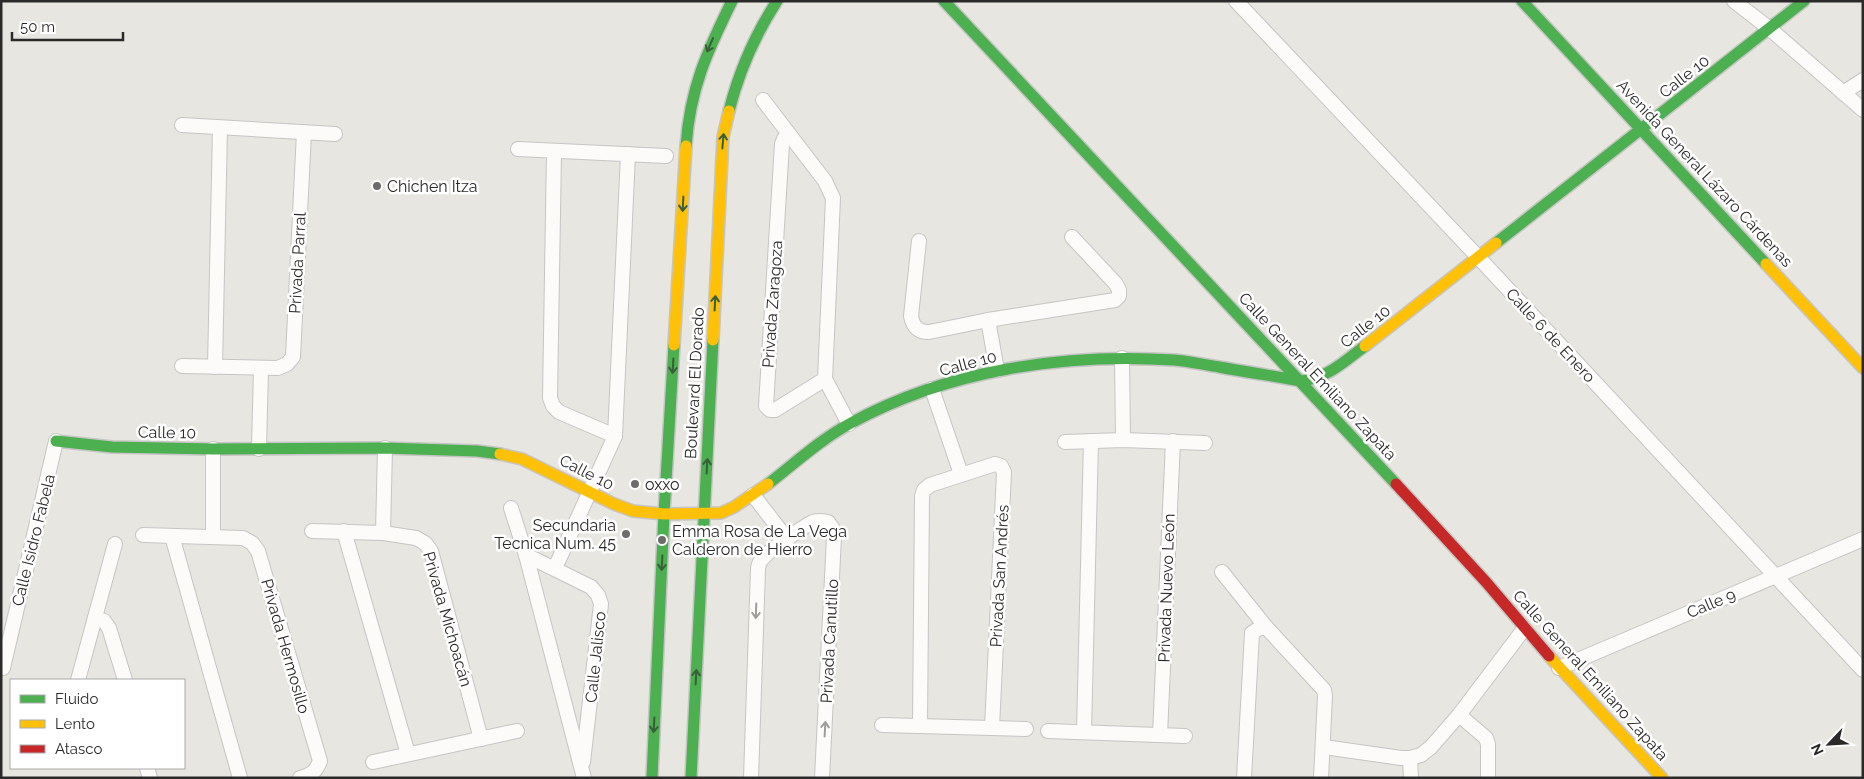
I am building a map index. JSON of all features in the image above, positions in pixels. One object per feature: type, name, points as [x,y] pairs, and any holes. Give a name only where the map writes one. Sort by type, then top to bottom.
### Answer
[{"type":"street","name":"Boulevard El Dorado","points":[[652,778],[664,514],[687,134],[693,93],[707,52],[732,1]]},
{"type":"street","name":"Boulevard El Dorado","points":[[691,778],[723,137],[730,100],[744,60],[760,25],[777,1]]},
{"type":"street","name":"Calle General Emiliano Zapata","points":[[944,1],[1301,381],[1486,582],[1559,668],[1662,778]]},
{"type":"street","name":"Calle 6 de Enero","points":[[1236,1],[1479,258],[1863,670]]},
{"type":"street","name":"Avenida General Lázaro Cárdenas","points":[[1522,1],[1643,129],[1863,368]]},
{"type":"street","points":[[1734,1],[1770,29],[1863,110]]},
{"type":"street","name":"Calle 10","points":[[56,441],[112,447],[477,450],[522,459],[614,504],[634,511],[664,514],[704,514],[722,513],[753,495],[827,438],[848,424],[878,409],[932,389],[997,370],[1056,361],[1122,358],[1176,360],[1301,381],[1313,380],[1337,368],[1804,1]]},
{"type":"street","points":[[1843,93],[1863,80]]},
{"type":"street","points":[[763,100],[825,181],[833,198],[825,378],[848,424]]},
{"type":"street","points":[[182,126],[335,134]]},
{"type":"street","points":[[215,367],[220,128]]},
{"type":"street","name":"Privada Parral","points":[[182,366],[278,368],[287,364],[293,357],[304,132]]},
{"type":"street","name":"Privada Zaragoza","points":[[789,135],[782,144],[766,406],[770,410],[776,410],[825,378]]},
{"type":"street","points":[[518,149],[666,156]]},
{"type":"street","points":[[554,151],[550,398],[553,406],[559,412],[615,436]]},
{"type":"street","points":[[555,568],[615,436],[628,154]]},
{"type":"street","points":[[919,241],[912,323],[922,332],[929,332],[988,320],[1115,300],[1119,296],[1116,284],[1072,237]]},
{"type":"street","points":[[988,320],[997,370]]},
{"type":"street","points":[[1122,358],[1123,440]]},
{"type":"street","points":[[259,449],[261,368]]},
{"type":"street","points":[[932,389],[962,474]]},
{"type":"street","points":[[1065,442],[1123,440],[1205,443]]},
{"type":"street","name":"Calle Isidro Fabela","points":[[2,668],[56,441]]},
{"type":"street","points":[[1084,732],[1091,441]]},
{"type":"street","name":"Privada Nuevo León","points":[[1160,735],[1173,441]]},
{"type":"street","points":[[382,533],[385,448]]},
{"type":"street","points":[[213,449],[213,537]]},
{"type":"street","name":"Privada San Andrés","points":[[920,726],[922,496],[924,490],[930,485],[995,464],[1001,466],[1004,472],[992,728]]},
{"type":"street","points":[[753,495],[787,539]]},
{"type":"street","name":"Calle Jalisco","points":[[511,508],[526,555],[583,774]]},
{"type":"street","name":"Privada Canutillo","points":[[751,778],[759,562],[787,539],[814,522],[821,520],[828,522],[834,537],[822,778]]},
{"type":"street","name":"Privada Michoacán","points":[[312,530],[382,533],[416,538],[425,543],[431,551],[481,739]]},
{"type":"street","points":[[344,531],[408,754]]},
{"type":"street","name":"Privada Hermosillo","points":[[143,535],[243,538],[252,543],[258,551],[320,760],[317,768],[311,775],[300,778]]},
{"type":"street","points":[[172,536],[240,778]]},
{"type":"street","name":"Calle 9","points":[[1559,668],[1863,539]]},
{"type":"street","points":[[78,679],[115,544]]},
{"type":"street","name":"Calle Jalisco","points":[[526,555],[591,587],[598,595],[602,604],[583,774]]},
{"type":"street","points":[[1222,572],[1266,627],[1324,690],[1324,747],[1321,778]]},
{"type":"street","points":[[95,618],[104,621],[109,628],[124,679]]},
{"type":"street","points":[[1244,778],[1252,633],[1266,627]]},
{"type":"street","points":[[1324,747],[1410,758],[1420,754],[1431,747],[1459,715],[1524,629]]},
{"type":"street","points":[[1459,715],[1486,738],[1488,744],[1488,778]]},
{"type":"street","points":[[882,726],[1026,728]]},
{"type":"street","points":[[373,762],[517,731]]},
{"type":"street","points":[[1048,731],[1185,736]]},
{"type":"street","points":[[1410,758],[1411,778]]},
{"type":"traffic: fast","points":[[686,146],[691,106],[701,71],[732,1]]},
{"type":"traffic: fast","points":[[729,111],[749,54],[777,1]]},
{"type":"traffic: fast","points":[[944,1],[1396,484]]},
{"type":"traffic: fast","points":[[1522,1],[1766,264]]},
{"type":"traffic: fast","points":[[1496,243],[1804,1]]},
{"type":"traffic: fast","points":[[691,778],[713,340]]},
{"type":"traffic: fast","points":[[652,778],[674,345]]},
{"type":"traffic: fast","points":[[768,484],[819,444],[851,423],[888,405],[927,390],[967,378],[1049,363],[1091,359],[1133,359],[1185,361],[1301,381],[1310,380],[1327,373],[1365,346]]},
{"type":"traffic: fast","points":[[56,441],[112,447],[213,449],[385,448],[477,451],[500,454]]},
{"type":"traffic: slow","points":[[713,340],[723,137],[729,111]]},
{"type":"traffic: slow","points":[[674,345],[686,146]]},
{"type":"traffic: slow","points":[[1365,346],[1496,243]]},
{"type":"traffic: slow","points":[[1766,264],[1863,368]]},
{"type":"traffic: slow","points":[[500,454],[522,459],[614,504],[633,511],[664,514],[721,513],[734,507],[768,484]]},
{"type":"traffic: slow","points":[[1549,656],[1662,778]]},
{"type":"traffic: jam","points":[[1396,484],[1486,582],[1549,656]]},
{"type":"place","name":"Chichen Itza","points":[[377,186]]},
{"type":"place","name":"oxxo","points":[[635,484]]},
{"type":"place","name":"Secundaria Tecnica Num. 45","points":[[626,534]]},
{"type":"place","name":"Emma Rosa de La Vega Calderon de Hierro","points":[[662,540]]}]
